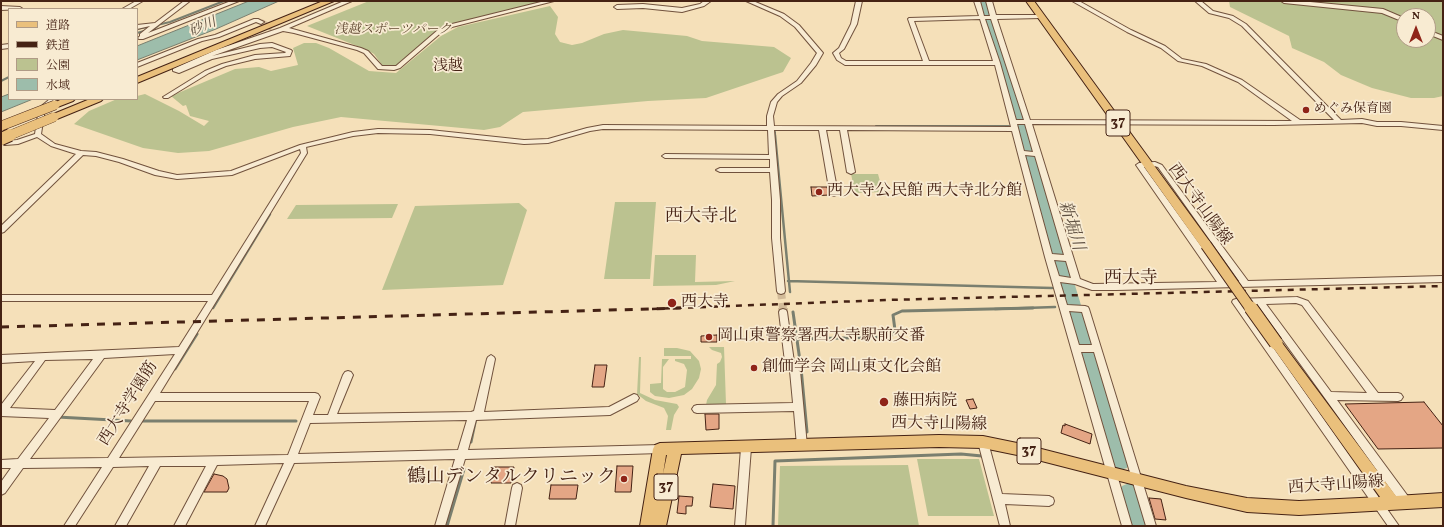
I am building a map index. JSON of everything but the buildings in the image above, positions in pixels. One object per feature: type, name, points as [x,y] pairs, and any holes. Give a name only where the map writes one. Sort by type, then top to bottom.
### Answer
[{"type":"highway","points":[[138,74],[330,1]]},
{"type":"highway","points":[[138,81],[246,34]]},
{"type":"highway","points":[[2,139],[68,100]]},
{"type":"highway","points":[[1,126],[86,100]]},
{"type":"highway","points":[[54,109],[94,100]]},
{"type":"main road","name":"西大寺山陽線","points":[[1030,1],[1392,502]]},
{"type":"main road","name":"西大寺山陽線","points":[[660,450],[939,441],[983,442],[1022,450],[1220,500],[1266,507],[1298,508],[1392,502]]},
{"type":"main road","name":"37","points":[[659,526],[675,449]]},
{"type":"main road","name":"37","points":[[647,526],[660,450]]},
{"type":"main road","points":[[1392,502],[1443,500]]},
{"type":"street","points":[[128,8],[140,1]]},
{"type":"street","points":[[187,1],[144,33],[141,38],[236,1]]},
{"type":"street","points":[[166,97],[207,72],[224,65],[255,57],[288,55],[289,51],[272,45],[260,46],[210,58],[179,71],[175,70],[218,51],[282,29],[349,1]]},
{"type":"street","points":[[272,28],[295,31],[359,49],[366,52],[380,68],[394,68],[398,67],[441,30],[450,26],[551,1]]},
{"type":"street","points":[[616,7],[643,6],[682,10],[702,5],[708,1]]},
{"type":"street","points":[[749,1],[782,15],[797,26],[828,54],[849,64],[997,63]]},
{"type":"street","points":[[781,291],[776,238],[776,200],[770,116],[774,102],[780,95],[799,82],[814,64],[828,54],[841,49],[854,24],[859,1]]},
{"type":"street","points":[[977,1],[1023,153],[1127,526]]},
{"type":"street","points":[[989,1],[999,40],[1036,154],[1074,281]]},
{"type":"street","points":[[1075,1],[1163,47],[1180,60],[1204,65],[1240,81],[1298,122]]},
{"type":"street","points":[[1198,1],[1211,12],[1230,17],[1244,25],[1339,121]]},
{"type":"street","points":[[1284,1],[1383,11],[1396,17]]},
{"type":"street","points":[[927,64],[911,19],[1042,16]]},
{"type":"street","points":[[138,65],[256,20],[260,22]]},
{"type":"street","points":[[138,27],[154,25]]},
{"type":"street","points":[[990,40],[999,40]]},
{"type":"street","points":[[38,135],[42,107],[54,109]]},
{"type":"street","points":[[38,135],[53,145],[81,153],[96,154],[121,160],[157,173],[177,178],[232,173],[302,146],[353,134],[378,131],[430,132],[530,142],[561,138],[589,129],[603,127],[843,128],[1014,125],[1026,123],[1362,121],[1377,124],[1402,124],[1443,128]]},
{"type":"street","points":[[2,139],[39,126]]},
{"type":"street","points":[[822,128],[834,194]]},
{"type":"street","points":[[843,128],[851,172]]},
{"type":"street","points":[[2,139],[4,142],[18,142],[38,135]]},
{"type":"street","name":"西大寺学園筋","points":[[69,526],[111,463],[304,152],[302,146]]},
{"type":"street","points":[[1,230],[81,153]]},
{"type":"street","points":[[1023,153],[1036,154]]},
{"type":"street","points":[[665,156],[773,157]]},
{"type":"street","points":[[1222,284],[1139,165],[1148,164],[1160,166],[1245,283]]},
{"type":"street","points":[[720,170],[774,170]]},
{"type":"street","points":[[1051,257],[1067,258]]},
{"type":"street","points":[[1058,280],[1074,281],[1092,287],[1443,279]]},
{"type":"street","points":[[1,298],[214,298]]},
{"type":"street","points":[[1376,397],[1305,303],[1297,300],[1236,302],[1392,502]]},
{"type":"street","points":[[1259,301],[1329,396],[1392,502],[1394,526]]},
{"type":"street","points":[[1066,308],[1085,309],[1151,526]]},
{"type":"street","points":[[783,312],[790,362],[795,371],[802,446]]},
{"type":"street","points":[[1078,348],[1096,349]]},
{"type":"street","points":[[1,359],[182,350]]},
{"type":"street","points":[[1,490],[101,354]]},
{"type":"street","points":[[1,412],[43,357]]},
{"type":"street","points":[[440,526],[476,415],[491,360]]},
{"type":"street","points":[[331,418],[348,375]]},
{"type":"street","points":[[1329,396],[1398,397]]},
{"type":"street","points":[[152,397],[315,397],[291,459],[260,526]]},
{"type":"street","points":[[306,419],[610,411],[634,398]]},
{"type":"street","points":[[697,409],[798,407]]},
{"type":"street","points":[[1,412],[55,416]]},
{"type":"street","points":[[983,442],[1005,526]]},
{"type":"street","points":[[740,526],[746,448]]},
{"type":"street","points":[[1,464],[214,461],[660,450]]},
{"type":"street","points":[[179,526],[214,461]]},
{"type":"street","points":[[120,526],[157,462]]},
{"type":"street","points":[[510,526],[518,488]]},
{"type":"street","points":[[997,499],[1049,501]]},
{"type":"green space","name":"浅越スポーツパーク","points":[[369,1],[544,1],[443,27],[398,66],[393,67],[382,65],[374,54],[367,50],[307,26]]},
{"type":"green space","points":[[1229,1],[1443,1],[1443,96],[1434,98],[1411,98],[1372,88],[1341,75],[1324,62],[1292,48],[1289,36],[1230,7]]},
{"type":"green space","points":[[550,6],[558,17],[555,34],[560,42],[572,45],[582,43],[604,34],[623,30],[687,36],[702,41],[774,47],[791,58],[783,72],[706,98],[648,101],[523,112],[500,127],[484,130],[341,117],[293,127],[209,151],[178,153],[143,148],[74,124],[89,111],[115,100],[138,100],[138,96],[145,94],[179,111],[204,126],[209,121],[190,116],[186,105],[183,106],[171,96],[235,69],[259,67],[271,71],[298,65],[293,48],[304,43],[316,43],[329,48],[369,71],[396,73],[441,36],[458,27]]},
{"type":"green space","points":[[851,174],[878,174],[883,192],[855,193]]},
{"type":"green space","points":[[615,202],[656,202],[650,279],[604,279]]},
{"type":"green space","points":[[519,203],[527,210],[503,285],[382,290],[415,206]]},
{"type":"green space","points":[[398,204],[392,218],[287,219],[296,205]]},
{"type":"green space","points":[[655,255],[696,255],[695,282],[735,281],[716,285],[653,286]]},
{"type":"green space","points":[[709,347],[724,347],[726,404],[706,405],[707,400],[716,385],[717,364],[720,362],[722,357],[721,353],[712,350]]},
{"type":"green space","points":[[664,348],[677,348],[690,351],[699,361],[701,369],[699,378],[692,389],[684,395],[669,398],[655,396],[650,392],[650,384],[661,383],[662,359],[669,359],[663,367],[663,389],[667,392],[675,392],[685,387],[687,370],[684,364],[675,361],[675,359],[691,359],[691,356],[664,356]]},
{"type":"green space","points":[[639,357],[641,357],[640,393],[655,400],[677,404],[679,407],[674,415],[671,430],[666,430],[668,416],[664,408],[646,401],[637,394]]},
{"type":"green space","points":[[917,459],[979,459],[994,516],[928,516]]},
{"type":"green space","points":[[908,465],[919,526],[778,526],[780,466]]},
{"type":"water","name":"砂川","points":[[249,1],[279,1],[216,29],[138,60],[138,46]]},
{"type":"water","points":[[8,94],[8,100],[31,100],[1,112],[1,97]]},
{"type":"waterway","points":[[157,25],[170,22],[224,1]]},
{"type":"waterway","name":"新堀川","points":[[983,1],[1120,462]]},
{"type":"waterway","points":[[149,31],[153,30],[159,25]]},
{"type":"waterway","points":[[138,29],[152,26]]},
{"type":"waterway","points":[[138,33],[144,31]]},
{"type":"waterway","points":[[1,81],[8,78]]},
{"type":"waterway","points":[[876,126],[1009,126]]},
{"type":"waterway","points":[[775,135],[789,281]]},
{"type":"waterway","points":[[213,308],[270,214]]},
{"type":"waterway","points":[[789,281],[1052,288]]},
{"type":"waterway","points":[[789,281],[790,292]]},
{"type":"waterway","name":"新堀川","points":[[1064,288],[1069,289]]},
{"type":"waterway","points":[[1007,309],[1055,307]]},
{"type":"waterway","points":[[1007,309],[1033,308]]},
{"type":"waterway","points":[[995,309],[1007,309]]},
{"type":"waterway","points":[[797,339],[888,337],[894,334],[895,330],[893,315],[902,311],[1007,309]]},
{"type":"waterway","points":[[793,312],[801,368],[807,432]]},
{"type":"waterway","points":[[175,369],[197,334]]},
{"type":"waterway","points":[[57,417],[131,421]]},
{"type":"waterway","points":[[471,442],[476,418]]},
{"type":"waterway","points":[[142,421],[296,421]]},
{"type":"waterway","points":[[773,526],[775,461],[961,454],[982,456]]},
{"type":"waterway","points":[[447,526],[464,469]]},
{"type":"waterway","name":"新堀川","points":[[1129,492],[1139,526]]},
{"type":"tunnel","points":[[261,22],[272,28]]},
{"type":"tunnel","points":[[781,291],[783,309]]},
{"type":"railway","points":[[662,309],[886,300],[1443,286]]},
{"type":"railway","points":[[662,309],[684,308]]},
{"type":"railway","points":[[652,309],[662,309]]},
{"type":"railway","points":[[1,327],[662,309]]},
{"type":"place","name":"めぐみ保育園","points":[[1306,110]]},
{"type":"place","name":"西大寺公民館 西大寺北分館","points":[[819,192]]},
{"type":"place","name":"西大寺","points":[[672,303]]},
{"type":"place","name":"岡山東警察署西大寺駅前交番","points":[[709,337]]},
{"type":"place","name":"創価学会 岡山東文化会館","points":[[754,368]]},
{"type":"place","name":"藤田病院","points":[[884,402]]},
{"type":"place","name":"鶴山デンタルクリニック","points":[[624,479]]},
{"type":"district","name":"浅越","points":[[448,67]]},
{"type":"district","name":"西大寺北","points":[[701,218]]},
{"type":"district","name":"西大寺","points":[[1131,280]]}]
